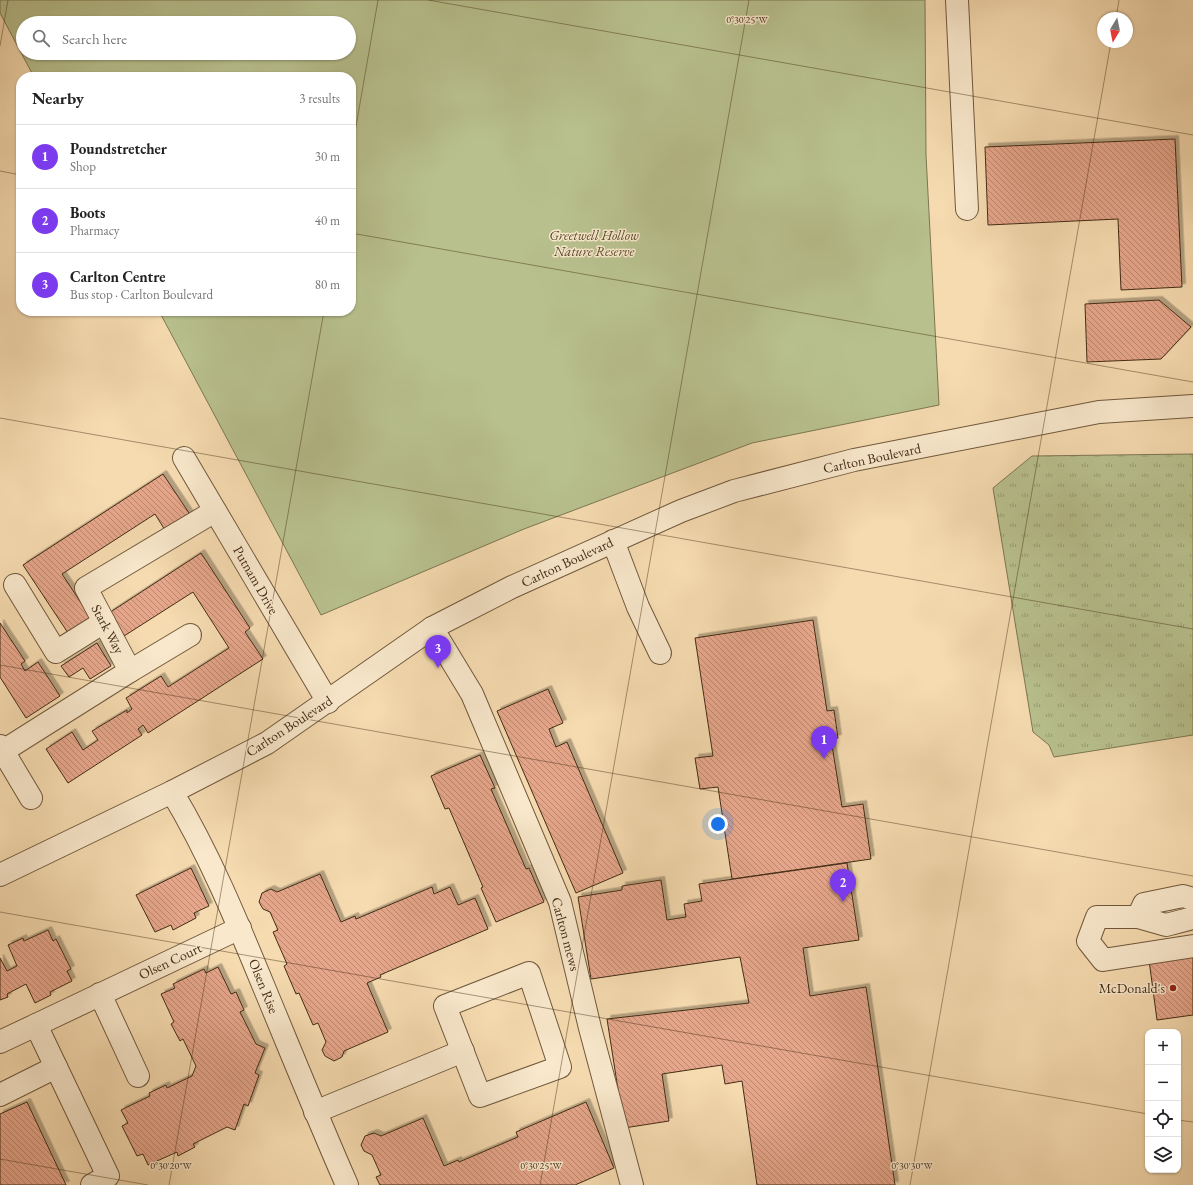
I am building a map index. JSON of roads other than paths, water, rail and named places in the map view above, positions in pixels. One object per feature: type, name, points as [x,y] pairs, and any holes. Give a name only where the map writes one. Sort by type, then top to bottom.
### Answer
[{"type":"street","points":[[957,0],[967,209]]},
{"type":"street","name":"Carlton Boulevard","points":[[0,875],[172,792],[267,743],[328,702],[432,628],[512,588],[681,511],[734,492],[854,460],[1099,412],[1193,406]]},
{"type":"street","name":"Putnam Drive","points":[[184,458],[328,702]]},
{"type":"street","name":"Stark Way","points":[[1,749],[130,671],[86,588],[215,511]]},
{"type":"street","points":[[613,541],[638,607],[660,653]]},
{"type":"street","points":[[15,585],[56,652],[104,622]]},
{"type":"street","name":"Carlton mews","points":[[432,628],[472,694],[560,902],[590,1028],[632,1185]]},
{"type":"street","points":[[130,671],[190,635]]},
{"type":"street","points":[[1,749],[31,798]]},
{"type":"street","name":"Olsen Rise","points":[[172,792],[186,814],[216,874],[347,1185]]},
{"type":"street","points":[[1138,917],[1144,904],[1183,896],[1193,899]]},
{"type":"street","points":[[1193,918],[1166,925],[1138,917],[1097,917],[1088,941],[1103,960],[1193,946]]},
{"type":"street","name":"Olsen Court","points":[[0,1042],[240,928]]},
{"type":"street","points":[[529,973],[560,1067],[480,1096],[463,1052],[445,1006],[529,973]]},
{"type":"street","points":[[100,994],[138,1076]]},
{"type":"street","points":[[36,1025],[108,1176],[92,1185]]},
{"type":"street","points":[[315,1112],[463,1052]]},
{"type":"street","points":[[0,1095],[56,1067]]},
{"type":"place","name":"Carlton Centre","points":[[438,668]]},
{"type":"place","name":"Poundstretcher","points":[[824,759]]},
{"type":"place","name":"Boots","points":[[843,902]]},
{"type":"place","name":"McDonald's","points":[[1173,988]]},
{"type":"park label","name":"Greetwell Hollow Nature Reserve","points":[[594,244]]}]
